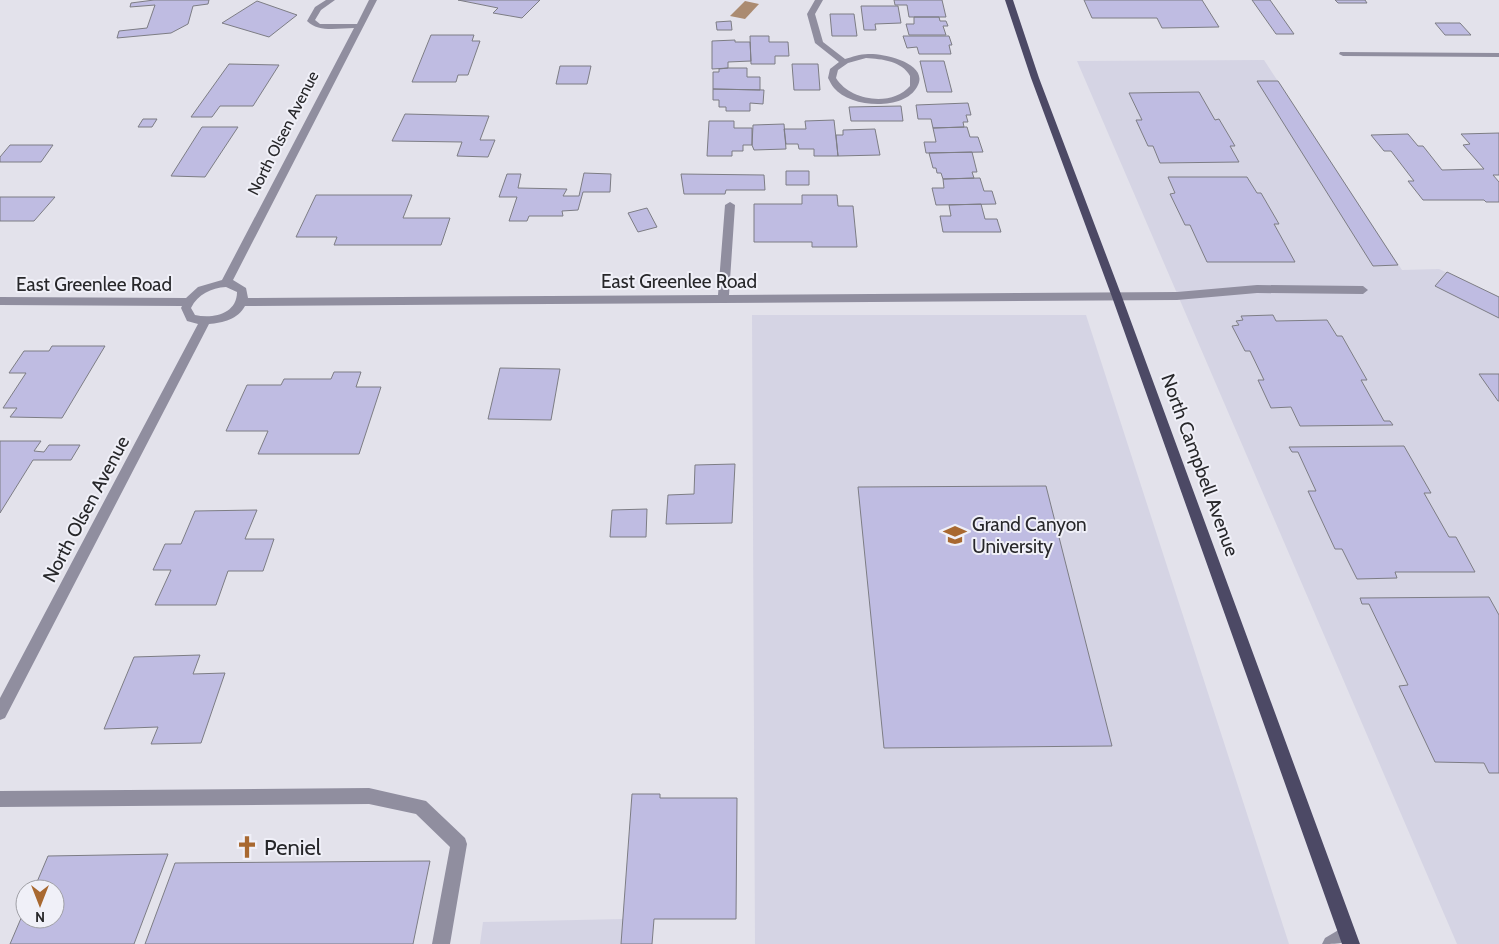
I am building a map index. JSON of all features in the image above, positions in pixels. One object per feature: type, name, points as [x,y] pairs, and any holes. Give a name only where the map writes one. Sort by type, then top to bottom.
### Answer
[{"type":"main road","name":"North Campbell Avenue","points":[[1009,0],[1035,78],[1349,939]]},
{"type":"street","points":[[331,0],[318,9],[312,21],[318,26],[358,26]]},
{"type":"street","name":"North Olsen Avenue","points":[[226,283],[373,0]]},
{"type":"street","points":[[819,0],[811,14],[819,43],[844,61],[866,56],[892,59],[910,70],[915,77],[915,84],[903,96],[891,100],[876,102],[855,98],[838,90],[832,82],[831,74],[835,67],[844,61]]},
{"type":"street","points":[[1343,54],[1499,55]]},
{"type":"street","points":[[723,299],[730,205]]},
{"type":"street","points":[[226,283],[233,284],[242,291],[242,302],[238,308],[223,317],[205,321],[191,318],[186,308],[188,302],[200,290],[226,283]]},
{"type":"street","name":"East Greenlee Road","points":[[242,302],[1116,297],[1177,296],[1257,289],[1363,290]]},
{"type":"street","name":"East Greenlee Road","points":[[0,301],[188,302]]},
{"type":"street","name":"North Olsen Avenue","points":[[0,713],[205,321]]},
{"type":"street","points":[[0,799],[369,796],[420,807],[459,844],[441,944]]},
{"type":"street","points":[[1331,944],[1349,939]]},
{"type":"shaded area","points":[[745,1],[759,4],[745,19],[730,16]]},
{"type":"shaded area","points":[[1264,60],[1402,270],[1439,269],[1499,297],[1499,944],[1457,944],[1077,61]]},
{"type":"shaded area","name":"Grand Canyon University","points":[[752,315],[1086,315],[1289,944],[755,944]]},
{"type":"shaded area","points":[[623,919],[621,944],[480,944],[483,922]]},
{"type":"building","points":[[154,0],[209,0],[208,4],[193,6],[188,24],[171,33],[117,38],[119,31],[147,28],[155,5],[130,7],[131,3]]},
{"type":"building","points":[[458,0],[540,0],[522,18],[493,13],[498,8]]},
{"type":"building","points":[[894,0],[942,0],[946,17],[909,17],[907,5],[895,5]]},
{"type":"building","points":[[1084,0],[1202,0],[1219,27],[1162,28],[1157,18],[1092,18]]},
{"type":"building","points":[[1252,0],[1270,0],[1294,34],[1276,34]]},
{"type":"building","points":[[1335,0],[1365,0],[1367,3],[1338,3]]},
{"type":"building","points":[[257,1],[297,15],[269,37],[222,23]]},
{"type":"building","points":[[861,6],[898,6],[901,23],[875,24],[876,30],[864,30]]},
{"type":"building","points":[[830,14],[854,14],[857,36],[832,36]]},
{"type":"building","points":[[914,17],[939,17],[940,21],[946,21],[948,26],[943,26],[946,35],[909,35],[906,24],[914,24]]},
{"type":"building","points":[[731,21],[732,30],[717,30],[716,22]]},
{"type":"building","points":[[1435,23],[1460,23],[1471,35],[1445,35]]},
{"type":"building","points":[[431,35],[474,35],[472,41],[480,41],[468,75],[458,75],[456,82],[412,82]]},
{"type":"building","points":[[750,36],[769,36],[769,42],[788,42],[789,56],[775,56],[775,64],[751,64]]},
{"type":"building","points":[[903,36],[949,36],[952,45],[949,45],[951,54],[919,54],[917,47],[907,48]]},
{"type":"building","points":[[735,40],[735,42],[750,42],[751,61],[728,62],[728,68],[712,69],[712,41]]},
{"type":"building","points":[[920,61],[944,61],[952,92],[927,92]]},
{"type":"building","points":[[229,64],[279,65],[253,106],[220,106],[212,117],[191,117]]},
{"type":"building","points":[[792,64],[818,64],[820,90],[794,90]]},
{"type":"building","points":[[560,66],[591,66],[587,84],[556,84]]},
{"type":"building","points":[[747,68],[747,77],[760,77],[760,90],[713,89],[713,72],[719,72],[719,69]]},
{"type":"building","points":[[1257,81],[1278,81],[1398,265],[1373,266]]},
{"type":"building","points":[[713,89],[764,90],[763,104],[750,103],[750,111],[726,111],[726,107],[719,107],[719,100],[713,100]]},
{"type":"building","points":[[1199,92],[1215,120],[1219,119],[1235,146],[1230,146],[1239,162],[1160,163],[1153,146],[1148,146],[1136,120],[1142,120],[1129,93]]},
{"type":"building","points":[[968,103],[971,115],[966,115],[968,122],[963,122],[964,127],[933,128],[931,119],[918,119],[916,105]]},
{"type":"building","points":[[901,106],[903,121],[851,121],[849,107]]},
{"type":"building","points":[[405,114],[489,116],[480,140],[495,140],[488,157],[457,156],[462,142],[392,141]]},
{"type":"building","points":[[143,119],[157,119],[152,127],[138,127]]},
{"type":"building","points":[[834,120],[838,156],[814,156],[814,149],[799,149],[798,144],[786,144],[784,129],[806,129],[805,121]]},
{"type":"building","points":[[709,121],[734,121],[734,128],[752,128],[752,145],[743,145],[743,151],[732,151],[732,156],[707,156]]},
{"type":"building","points":[[784,124],[786,149],[754,150],[752,145],[753,125]]},
{"type":"building","points":[[202,127],[238,127],[205,177],[171,176]]},
{"type":"building","points":[[967,127],[970,137],[978,137],[983,152],[926,153],[924,142],[936,142],[933,128]]},
{"type":"building","points":[[875,129],[880,155],[838,156],[836,135],[843,135],[843,130]]},
{"type":"building","points":[[1499,133],[1499,175],[1493,175],[1499,182],[1499,202],[1486,202],[1484,200],[1423,200],[1408,181],[1414,181],[1391,151],[1384,151],[1371,135],[1408,134],[1418,146],[1423,146],[1442,170],[1484,169],[1463,145],[1470,144],[1461,134]]},
{"type":"building","points":[[10,145],[53,145],[41,162],[0,162],[0,157]]},
{"type":"building","points":[[972,152],[977,172],[972,172],[974,178],[943,179],[941,173],[937,173],[936,168],[933,168],[929,153]]},
{"type":"building","points":[[786,171],[809,171],[809,185],[786,185]]},
{"type":"building","points":[[584,173],[611,174],[610,192],[583,192],[578,210],[562,211],[563,216],[529,216],[527,221],[509,221],[517,197],[499,197],[507,174],[521,174],[518,188],[567,189],[563,196],[579,196]]},
{"type":"building","points":[[681,174],[764,175],[765,190],[726,190],[725,194],[684,194]]},
{"type":"building","points":[[1168,177],[1247,177],[1257,193],[1261,193],[1279,224],[1274,224],[1295,262],[1207,262],[1190,225],[1185,225],[1170,194],[1175,193]]},
{"type":"building","points":[[980,178],[984,191],[992,191],[996,204],[936,205],[932,188],[944,188],[943,179]]},
{"type":"building","points":[[316,195],[412,195],[403,218],[450,218],[441,245],[334,245],[337,237],[296,237]]},
{"type":"building","points":[[802,195],[837,195],[838,206],[853,206],[857,247],[812,247],[812,242],[754,242],[754,204],[802,204]]},
{"type":"building","points":[[0,197],[55,197],[34,221],[0,221]]},
{"type":"building","points":[[981,204],[985,219],[997,219],[1001,232],[943,232],[940,216],[951,216],[949,205]]},
{"type":"building","points":[[647,208],[657,227],[638,232],[628,213]]},
{"type":"building","points":[[1447,272],[1499,297],[1499,318],[1435,286]]},
{"type":"building","points":[[1273,315],[1276,321],[1327,320],[1337,336],[1342,336],[1367,380],[1361,380],[1384,421],[1390,421],[1393,425],[1300,426],[1291,407],[1271,408],[1258,380],[1264,380],[1250,351],[1245,351],[1232,326],[1239,325],[1236,321],[1243,320],[1241,316]]},
{"type":"building","points":[[52,346],[105,346],[62,418],[10,417],[17,408],[3,408],[26,373],[9,373],[24,351],[49,351]]},
{"type":"building","points":[[500,368],[560,369],[551,420],[488,419]]},
{"type":"building","points":[[334,372],[361,372],[356,387],[381,387],[359,454],[258,454],[268,431],[226,431],[247,385],[281,385],[284,379],[331,379]]},
{"type":"building","points":[[1479,374],[1499,374],[1499,401],[1498,401]]},
{"type":"building","points":[[0,441],[41,441],[34,451],[44,452],[49,445],[80,445],[71,460],[33,460],[0,513]]},
{"type":"building","points":[[1404,446],[1431,493],[1424,493],[1449,537],[1456,537],[1475,572],[1395,572],[1397,578],[1357,579],[1342,549],[1335,549],[1308,491],[1316,491],[1298,452],[1292,452],[1289,447]]},
{"type":"building","points":[[735,464],[732,523],[666,524],[668,495],[694,494],[695,465]]},
{"type":"building","points":[[1046,486],[1112,746],[884,748],[858,487]]},
{"type":"building","points":[[647,509],[646,537],[610,537],[612,510]]},
{"type":"building","points":[[257,510],[245,539],[274,539],[263,571],[228,571],[216,605],[155,605],[171,570],[153,570],[165,544],[181,544],[195,511]]},
{"type":"building","points":[[1489,597],[1499,615],[1499,773],[1489,773],[1484,763],[1435,762],[1399,686],[1408,685],[1369,604],[1362,604],[1360,598]]},
{"type":"building","points":[[200,655],[193,674],[225,673],[201,743],[151,744],[158,727],[104,729],[134,657]]},
{"type":"building","points":[[632,794],[660,794],[660,798],[737,798],[736,919],[654,919],[652,944],[621,944]]},
{"type":"building","points":[[168,854],[134,944],[10,944],[16,929],[65,929],[65,879],[38,879],[48,856]]},
{"type":"building","points":[[430,861],[413,944],[145,944],[175,863]]},
{"type":"place","name":"Grand Canyon University","points":[[955,535]]},
{"type":"place","name":"Peniel","points":[[247,847]]}]
